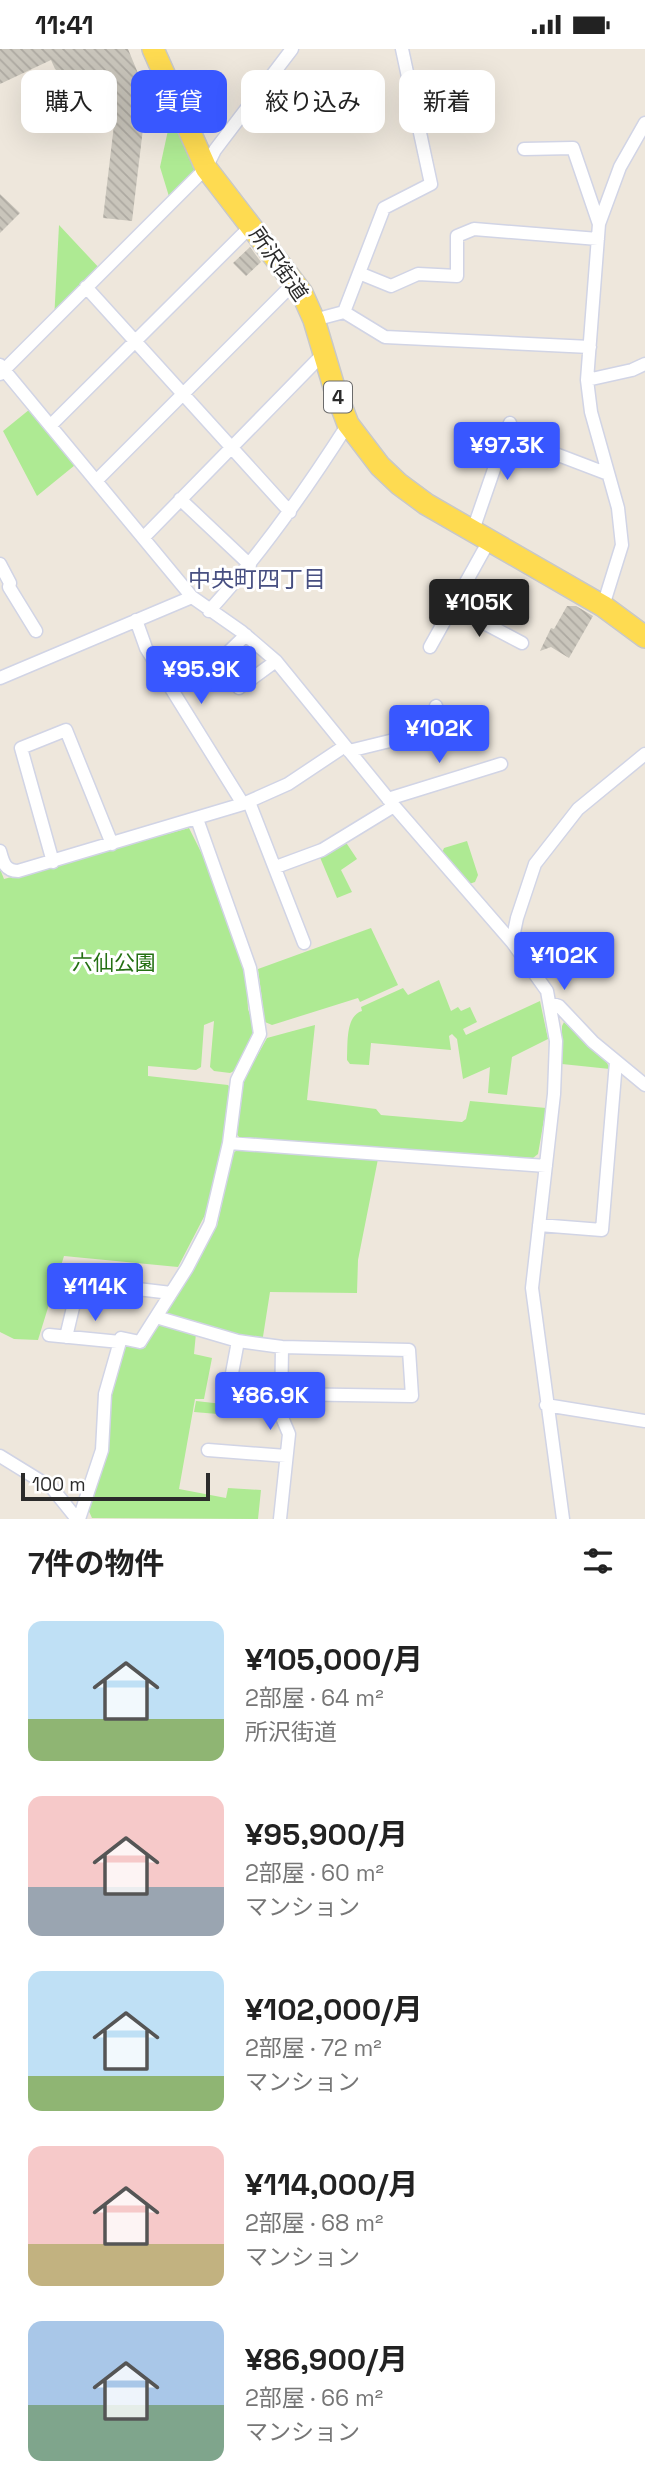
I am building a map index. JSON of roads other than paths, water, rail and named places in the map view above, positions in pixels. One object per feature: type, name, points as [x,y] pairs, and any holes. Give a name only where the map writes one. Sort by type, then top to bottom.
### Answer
[{"type":"main road","name":"所沢街道","points":[[153,49],[206,168],[295,282],[314,320],[348,424],[380,466],[426,504],[603,606],[645,637]]},
{"type":"street","points":[[292,49],[215,150],[206,168],[2,369],[192,597],[246,635],[276,661],[391,802],[512,942],[547,991],[556,1049],[553,1109],[531,1288],[563,1519]]},
{"type":"street","points":[[344,312],[384,208],[431,184],[402,49]]},
{"type":"street","points":[[603,606],[622,545],[618,508],[591,412],[587,380],[599,224],[620,167],[645,123]]},
{"type":"street","points":[[524,149],[573,148],[599,224]]},
{"type":"street","points":[[51,425],[252,225]]},
{"type":"street","points":[[359,273],[391,286],[418,274],[457,276],[457,236],[474,229],[598,239]]},
{"type":"street","points":[[96,481],[295,282]]},
{"type":"street","points":[[86,287],[290,512]]},
{"type":"street","points":[[314,320],[344,312],[385,337],[590,347]]},
{"type":"street","points":[[144,537],[230,446],[324,353]]},
{"type":"street","points":[[587,380],[645,365]]},
{"type":"street","points":[[209,611],[250,565],[290,512],[348,424]]},
{"type":"street","points":[[430,647],[452,606],[481,534],[508,429],[608,474]]},
{"type":"street","points":[[180,499],[250,565]]},
{"type":"street","points":[[0,564],[10,583],[4,589],[36,631]]},
{"type":"street","points":[[0,678],[192,597]]},
{"type":"street","points":[[452,606],[522,643]]},
{"type":"street","points":[[136,620],[146,648],[246,803],[276,867],[304,943]]},
{"type":"street","points":[[246,635],[220,660],[239,688],[276,661]]},
{"type":"street","points":[[436,706],[441,728]]},
{"type":"street","points":[[0,851],[3,863],[11,871],[52,862],[246,803],[288,784],[347,749],[463,723]]},
{"type":"street","points":[[52,862],[21,748],[66,730],[112,844]]},
{"type":"street","points":[[512,942],[535,864],[578,809],[645,754]]},
{"type":"street","points":[[468,759],[471,773]]},
{"type":"street","points":[[276,867],[322,850],[391,802],[501,764]]},
{"type":"street","points":[[78,1519],[102,1450],[105,1394],[121,1338],[140,1342],[210,1224],[229,1143],[237,1080],[260,1034],[250,968],[197,819]]},
{"type":"street","points":[[550,1003],[559,1006],[593,1042],[644,1081]]},
{"type":"street","points":[[539,1225],[602,1230],[616,1062]]},
{"type":"street","points":[[229,1143],[546,1167]]},
{"type":"street","points":[[66,1336],[79,1282],[171,1293]]},
{"type":"street","points":[[156,1317],[238,1341],[282,1347],[409,1350],[412,1396],[281,1394]]},
{"type":"street","points":[[49,1335],[120,1342]]},
{"type":"street","points":[[230,1384],[238,1341]]},
{"type":"street","points":[[281,1519],[289,1434],[281,1415],[282,1347]]},
{"type":"street","points":[[546,1405],[645,1421]]},
{"type":"street","points":[[208,1450],[286,1456]]},
{"type":"street","points":[[0,1456],[52,1488],[78,1519]]},
{"type":"district","name":"中央町四丁目","points":[[257,579]]},
{"type":"park label","name":"六仙公園","points":[[114,962]]}]
